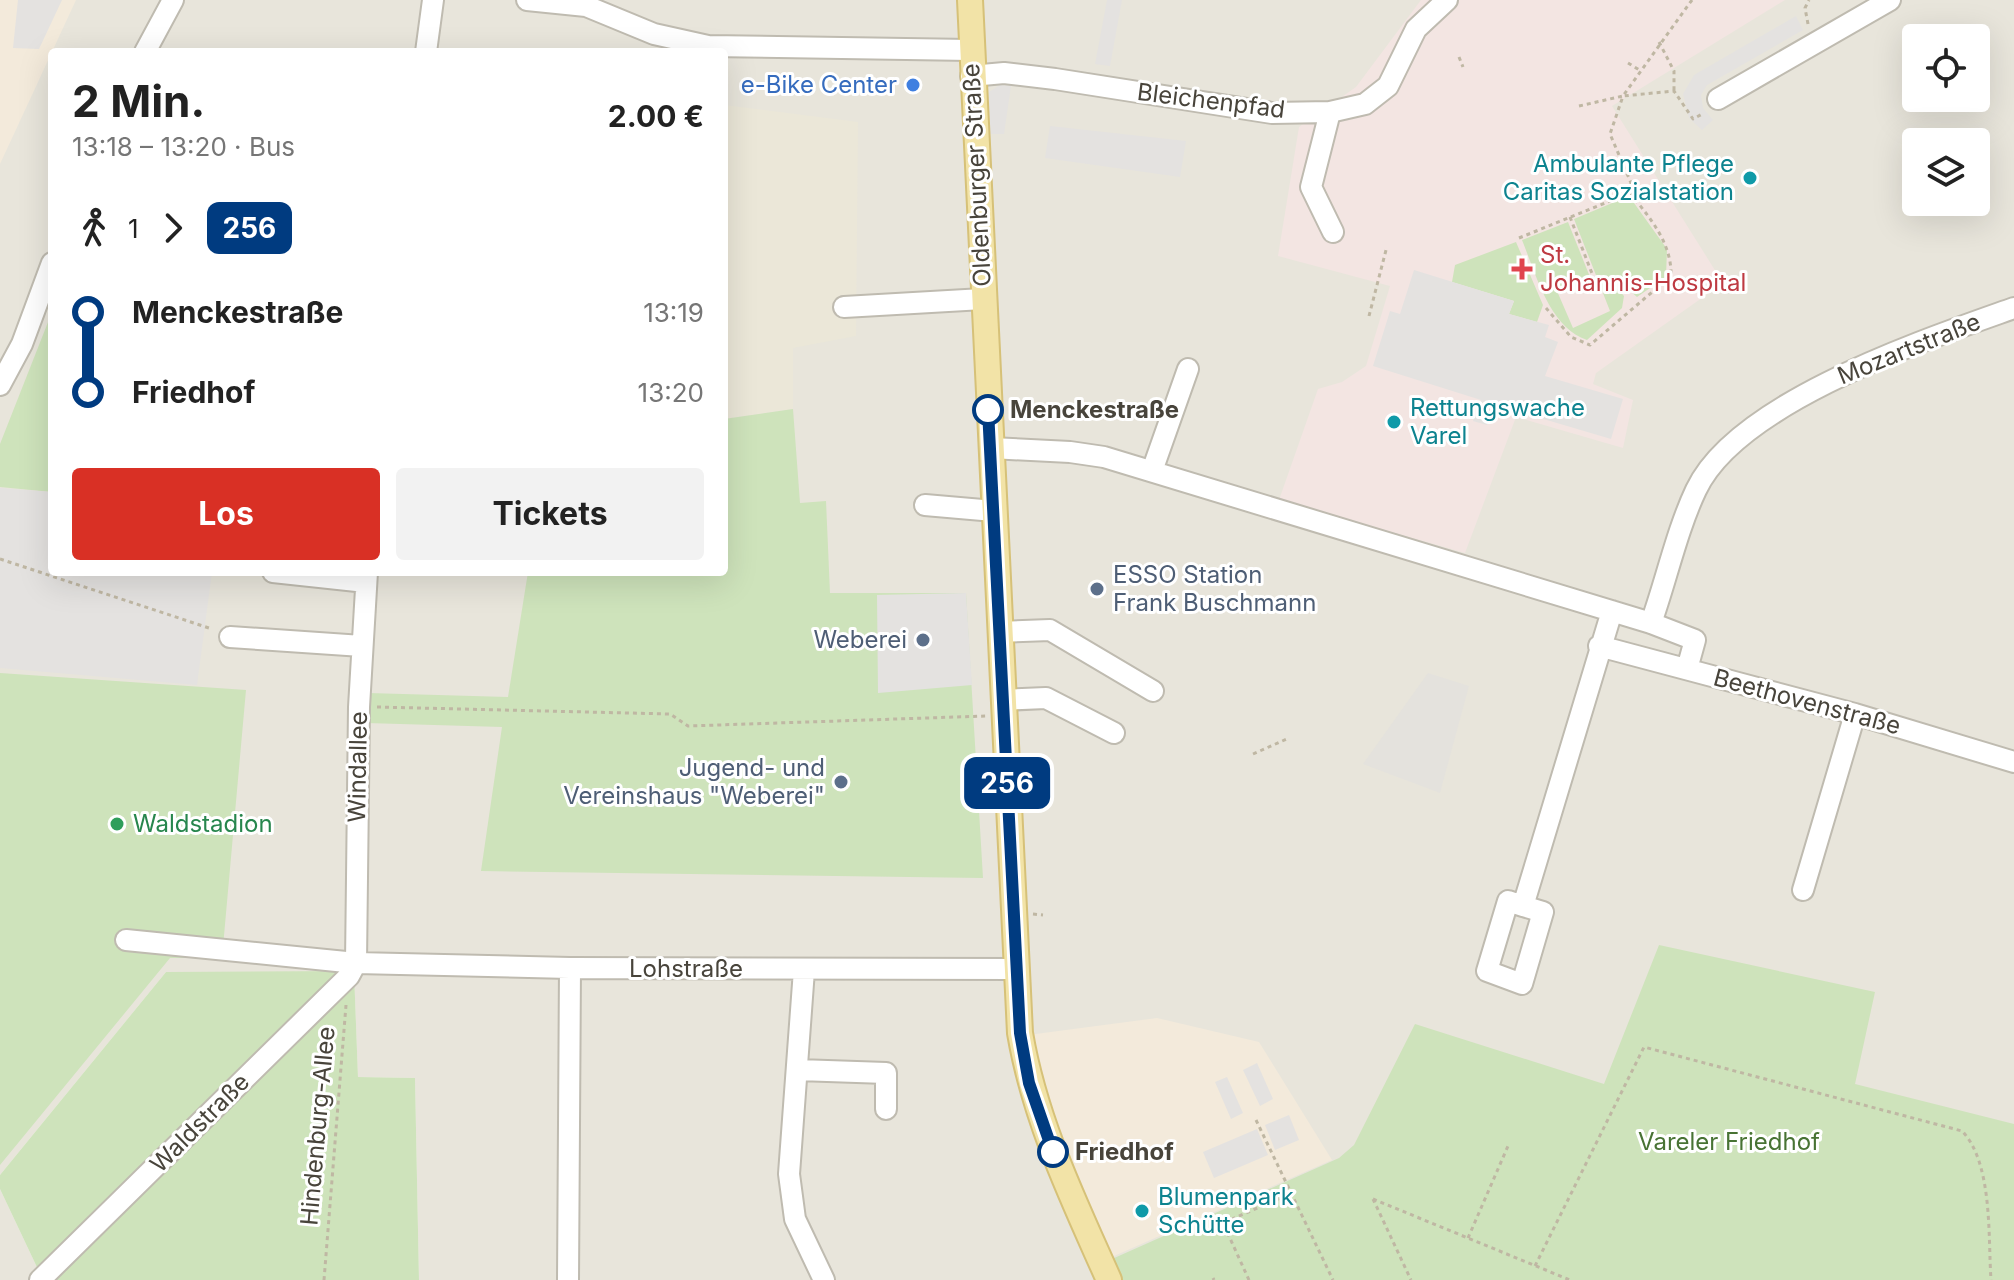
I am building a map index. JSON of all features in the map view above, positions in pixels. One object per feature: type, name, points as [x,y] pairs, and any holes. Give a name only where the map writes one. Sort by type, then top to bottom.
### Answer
[{"type":"main road","name":"Oldenburger Straße","points":[[970,0],[971,76],[999,632],[994,708],[1020,1033],[1029,1083],[1053,1152],[1109,1280]]},
{"type":"street","points":[[147,48],[173,0]]},
{"type":"street","points":[[427,48],[433,0]]},
{"type":"street","points":[[527,0],[586,6],[654,34],[708,46],[970,50]]},
{"type":"street","name":"Bleichenpfad","points":[[971,76],[1004,73],[1272,113],[1330,112],[1365,104],[1388,86],[1416,29],[1447,0]]},
{"type":"street","points":[[1714,104],[1811,43],[1890,0]]},
{"type":"street","points":[[1330,112],[1311,187],[1333,232]]},
{"type":"street","points":[[0,385],[22,344],[48,274]]},
{"type":"street","name":"Oldenburger Straße","points":[[844,307],[983,299]]},
{"type":"street","name":"Mozartstraße","points":[[1651,623],[1696,488],[1727,450],[1841,374],[2014,308]]},
{"type":"street","points":[[1152,471],[1188,369]]},
{"type":"street","points":[[991,448],[1070,452],[1152,471],[1651,623],[1695,640],[1687,669]]},
{"type":"street","points":[[925,505],[994,511]]},
{"type":"street","name":"Windallee","points":[[352,970],[359,707],[367,577]]},
{"type":"street","points":[[1523,906],[1612,611]]},
{"type":"street","points":[[999,632],[1050,630],[1153,691]]},
{"type":"street","points":[[230,637],[362,646]]},
{"type":"street","name":"Beethovenstraße","points":[[1599,646],[1855,714],[2014,762]]},
{"type":"street","points":[[994,708],[1046,698],[1114,733]]},
{"type":"street","points":[[1803,890],[1855,714]]},
{"type":"street","name":"Lohstraße","points":[[126,940],[352,970],[1016,969]]},
{"type":"street","points":[[568,1280],[570,968]]},
{"type":"street","name":"Waldstraße","points":[[40,1280],[352,970]]},
{"type":"street","points":[[804,970],[789,1174],[790,1197],[804,1243],[824,1280]]},
{"type":"street","points":[[798,1070],[886,1073],[886,1109]]},
{"type":"path","points":[[1546,308],[1571,337],[1590,345],[1671,276],[1672,256],[1651,218],[1630,193],[1631,183],[1610,134],[1623,96],[1692,0]]},
{"type":"path","points":[[1809,0],[1805,8],[1811,43]]},
{"type":"path","points":[[1659,42],[1674,71],[1674,91],[1693,119],[1714,104]]},
{"type":"path","points":[[1459,57],[1463,67]]},
{"type":"path","points":[[1628,63],[1641,71]]},
{"type":"path","points":[[1579,106],[1623,96],[1674,91]]},
{"type":"path","points":[[1519,238],[1630,193]]},
{"type":"path","points":[[1570,217],[1593,276]]},
{"type":"path","points":[[1369,316],[1386,250]]},
{"type":"path","points":[[0,559],[48,574]]},
{"type":"path","points":[[54,576],[189,619],[230,637]]},
{"type":"path","points":[[359,707],[670,714],[688,726],[994,708]]},
{"type":"path","points":[[1253,754],[1289,738]]},
{"type":"path","name":"Hindenburg-Allee","points":[[324,1280],[352,970]]},
{"type":"path","points":[[1535,1266],[1644,1047],[1962,1131],[1973,1142],[1982,1164],[1991,1280]]},
{"type":"path","points":[[1256,1120],[1333,1280]]},
{"type":"path","points":[[1468,1238],[1508,1146]]},
{"type":"path","points":[[1248,1280],[1223,1223],[1292,1193]]},
{"type":"path","points":[[1411,1280],[1373,1199],[1570,1280]]},
{"type":"shaded area","points":[[0,0],[2014,0],[2014,1280],[419,1280],[415,1078],[358,1077],[354,972],[166,972],[0,1175]]},
{"type":"shaded area","points":[[0,0],[76,0],[54,48],[48,48],[48,60],[0,164]]},
{"type":"shaded area","points":[[18,0],[62,0],[39,49],[13,48]]},
{"type":"shaded area","points":[[1107,0],[1122,0],[1110,66],[1095,64]]},
{"type":"shaded area","name":"St. Johannis-Hospital","points":[[1421,0],[1785,0],[1612,106],[1723,283],[1596,373],[1593,384],[1633,400],[1623,448],[1516,417],[1465,553],[1279,500],[1318,389],[1342,382],[1366,366],[1390,286],[1278,256],[1299,127],[1356,87]]},
{"type":"shaded area","points":[[1796,16],[1803,30],[1707,85],[1701,95],[1703,108],[1713,120],[1702,130],[1689,118],[1683,94],[1694,75]]},
{"type":"shaded area","points":[[1000,85],[1011,86],[1004,134],[990,134],[989,92]]},
{"type":"shaded area","points":[[728,106],[858,122],[856,336],[793,348],[793,409],[728,418]]},
{"type":"shaded area","points":[[1050,126],[1186,141],[1180,177],[1045,158]]},
{"type":"shaded area","points":[[1414,270],[1514,301],[1509,314],[1549,325],[1545,337],[1558,342],[1545,376],[1623,399],[1611,439],[1496,405],[1487,425],[1473,421],[1481,400],[1373,366],[1390,311],[1400,314]]},
{"type":"shaded area","points":[[0,488],[48,492],[48,576],[211,576],[197,685],[0,668]]},
{"type":"shaded area","name":"Weberei","points":[[966,593],[972,685],[878,693],[877,595]]},
{"type":"shaded area","points":[[1428,673],[1469,686],[1440,793],[1363,764]]},
{"type":"shaded area","points":[[1157,1018],[1259,1042],[1332,1160],[1105,1260],[1043,1090],[1028,1035]]},
{"type":"shaded area","points":[[1257,1063],[1273,1099],[1260,1106],[1243,1070]]},
{"type":"shaded area","points":[[1227,1077],[1243,1113],[1231,1119],[1215,1082]]},
{"type":"shaded area","points":[[1289,1115],[1299,1140],[1275,1150],[1265,1125]]},
{"type":"shaded area","points":[[1257,1129],[1268,1155],[1214,1178],[1203,1152]]},
{"type":"shaded area","points":[[0,1189],[43,1280],[0,1280]]},
{"type":"green space","points":[[1629,196],[1667,249],[1666,277],[1637,297],[1630,291],[1631,279],[1618,279],[1613,284],[1624,296],[1622,308],[1587,340],[1563,324],[1553,312],[1522,240],[1568,222],[1590,277],[1557,291],[1573,328],[1610,311],[1574,219]]},
{"type":"green space","points":[[1516,242],[1543,305],[1537,322],[1509,314],[1514,301],[1452,282],[1455,265]]},
{"type":"green space","points":[[48,322],[48,492],[0,487],[0,444]]},
{"type":"green space","points":[[793,409],[800,503],[826,501],[830,593],[966,593],[983,878],[481,871],[502,727],[366,723],[368,693],[508,697],[527,576],[728,576],[728,418]]},
{"type":"green space","name":"Waldstadion","points":[[0,673],[246,690],[222,958],[170,958],[0,1165]]},
{"type":"green space","name":"Vareler Friedhof","points":[[1659,945],[1875,992],[1855,1084],[2014,1124],[2014,1280],[1121,1280],[1112,1259],[1339,1158],[1354,1145],[1415,1024],[1604,1084]]},
{"type":"green space","points":[[354,971],[358,1077],[415,1078],[419,1280],[43,1280],[0,1189],[0,1175],[166,972]]},
{"type":"bus line","name":"256","points":[[988,410],[1020,1033],[1029,1083],[1053,1152]]},
{"type":"place","name":"e-Bike Center","points":[[913,85]]},
{"type":"place","name":"Ambulante Pflege Caritas Sozialstation","points":[[1750,178]]},
{"type":"place","name":"St. Johannis-Hospital","points":[[1522,269]]},
{"type":"place","name":"Menckestraße","points":[[988,410]]},
{"type":"place","name":"Rettungswache Varel","points":[[1394,422]]},
{"type":"place","name":"ESSO Station Frank Buschmann","points":[[1097,589]]},
{"type":"place","name":"Weberei","points":[[923,640]]},
{"type":"place","name":"Jugend- und Vereinshaus \"Weberei\"","points":[[841,782]]},
{"type":"place","name":"Waldstadion","points":[[117,824]]},
{"type":"place","name":"Friedhof","points":[[1053,1152]]},
{"type":"place","name":"Blumenpark Schütte","points":[[1142,1211]]}]
